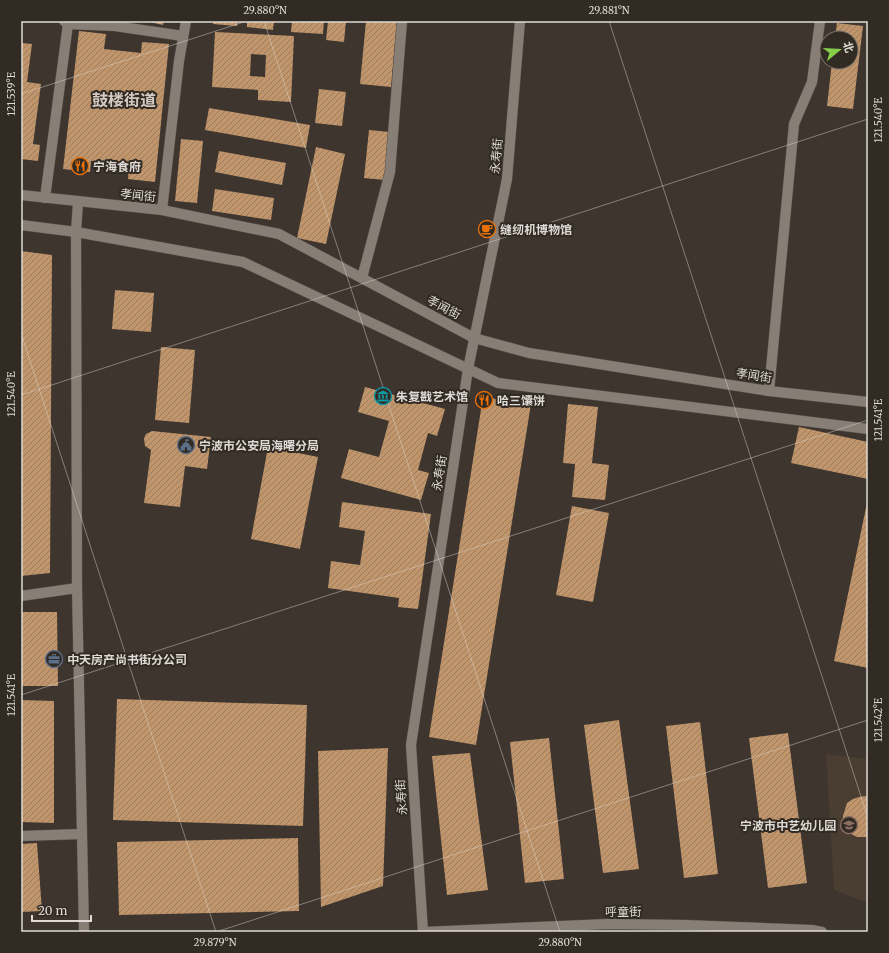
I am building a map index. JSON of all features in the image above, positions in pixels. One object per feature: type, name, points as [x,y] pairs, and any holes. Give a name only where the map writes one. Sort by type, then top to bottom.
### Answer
[{"type":"street","points":[[162,210],[179,61],[186,21]]},
{"type":"street","points":[[362,278],[390,172],[402,21]]},
{"type":"street","name":"永寿街","points":[[423,932],[411,745],[468,368],[507,179],[520,21]]},
{"type":"street","points":[[769,391],[794,124],[812,82],[820,21]]},
{"type":"street","points":[[45,198],[66,23],[120,24],[183,36]]},
{"type":"street","name":"孝闻街","points":[[21,195],[162,210],[279,234],[474,338],[529,353],[769,391],[868,402]]},
{"type":"street","points":[[78,202],[76,232],[77,588],[84,932]]},
{"type":"street","points":[[21,225],[76,232],[243,262],[498,382],[868,429]]},
{"type":"street","points":[[21,596],[77,588]]},
{"type":"street","points":[[21,836],[82,834]]},
{"type":"street","name":"呼童街","points":[[423,932],[608,924],[709,926],[812,930],[822,932]]},
{"type":"shaded area","name":"宁波市中艺幼儿园","points":[[826,754],[868,759],[868,903],[834,890]]},
{"type":"building","points":[[145,21],[164,21],[163,25]]},
{"type":"building","points":[[214,21],[238,21],[237,26],[213,24]]},
{"type":"building","points":[[247,21],[274,21],[273,30],[247,27]]},
{"type":"building","points":[[292,21],[324,21],[323,34],[291,32]]},
{"type":"building","points":[[328,21],[346,21],[344,42],[326,40]]},
{"type":"building","points":[[366,21],[397,21],[391,87],[360,84]]},
{"type":"building","points":[[837,23],[863,26],[859,59],[859,30],[836,30]]},
{"type":"building","points":[[79,31],[106,34],[104,49],[141,53],[142,42],[169,44],[155,182],[128,179],[129,165],[91,161],[90,172],[63,169]]},
{"type":"building","points":[[215,32],[294,36],[291,102],[258,100],[258,90],[212,87]],"holes":[[[251,54],[266,55],[265,77],[250,76]]]},
{"type":"building","points":[[21,43],[32,44],[27,82],[41,84],[33,144],[40,145],[38,161],[21,159]]},
{"type":"building","points":[[831,70],[858,70],[853,109],[827,106]]},
{"type":"building","points":[[319,89],[346,92],[342,126],[315,123]]},
{"type":"building","points":[[209,108],[310,125],[306,148],[205,130]]},
{"type":"building","points":[[369,130],[390,132],[385,180],[364,178]]},
{"type":"building","points":[[181,139],[203,141],[197,203],[175,201]]},
{"type":"building","points":[[316,147],[345,154],[326,244],[297,238]]},
{"type":"building","points":[[219,151],[286,163],[282,185],[215,172]]},
{"type":"building","points":[[215,189],[274,198],[271,220],[212,211]]},
{"type":"building","points":[[21,251],[52,255],[50,573],[21,576]]},
{"type":"building","points":[[115,290],[154,293],[151,332],[112,329]]},
{"type":"building","points":[[161,347],[195,350],[189,423],[155,420]]},
{"type":"building","points":[[365,387],[445,409],[437,436],[428,433],[418,470],[429,473],[421,500],[341,478],[349,449],[379,457],[389,421],[358,412]]},
{"type":"building","points":[[483,397],[531,404],[476,745],[429,737]]},
{"type":"building","points":[[568,404],[598,407],[592,463],[609,465],[605,500],[572,497],[575,464],[563,463]]},
{"type":"building","points":[[799,427],[868,442],[868,479],[791,463]]},
{"type":"building","points":[[152,431],[211,437],[207,469],[185,466],[180,507],[144,503],[151,450],[145,446],[144,438],[146,434]]},
{"type":"building","points":[[268,447],[318,457],[300,549],[251,539]]},
{"type":"building","points":[[342,502],[431,514],[418,609],[398,607],[399,598],[328,588],[331,561],[360,565],[365,531],[339,527]]},
{"type":"building","points":[[868,503],[868,668],[834,661]]},
{"type":"building","points":[[572,506],[609,513],[593,602],[556,595]]},
{"type":"building","points":[[22,612],[57,612],[58,686],[22,686]]},
{"type":"building","points":[[117,699],[307,705],[303,826],[113,820]]},
{"type":"building","points":[[21,700],[54,701],[54,823],[21,822]]},
{"type":"building","points":[[619,720],[639,869],[603,873],[584,725]]},
{"type":"building","points":[[700,722],[718,874],[684,878],[666,726]]},
{"type":"building","points":[[788,733],[807,883],[768,888],[749,738]]},
{"type":"building","points":[[549,738],[564,879],[525,883],[510,742]]},
{"type":"building","points":[[388,748],[383,886],[321,907],[318,751]]},
{"type":"building","points":[[470,753],[488,890],[447,895],[432,756]]},
{"type":"building","points":[[866,796],[868,797],[868,837],[857,837],[846,829],[843,823],[843,816],[847,803],[853,799]]},
{"type":"building","points":[[298,838],[299,911],[119,915],[117,842]]},
{"type":"building","points":[[37,843],[42,911],[21,912],[21,844]]},
{"type":"place","name":"宁海食府","points":[[80,166]]},
{"type":"place","name":"缝纫机博物馆","points":[[487,229]]},
{"type":"place","name":"朱复戡艺术馆","points":[[383,396]]},
{"type":"place","name":"哈三馕饼","points":[[484,400]]},
{"type":"place","name":"宁波市公安局海曙分局","points":[[186,445]]},
{"type":"place","name":"中天房产尚书街分公司","points":[[54,659]]},
{"type":"place","name":"宁波市中艺幼儿园","points":[[849,825]]},
{"type":"district","name":"鼓楼街道","points":[[124,100]]}]
